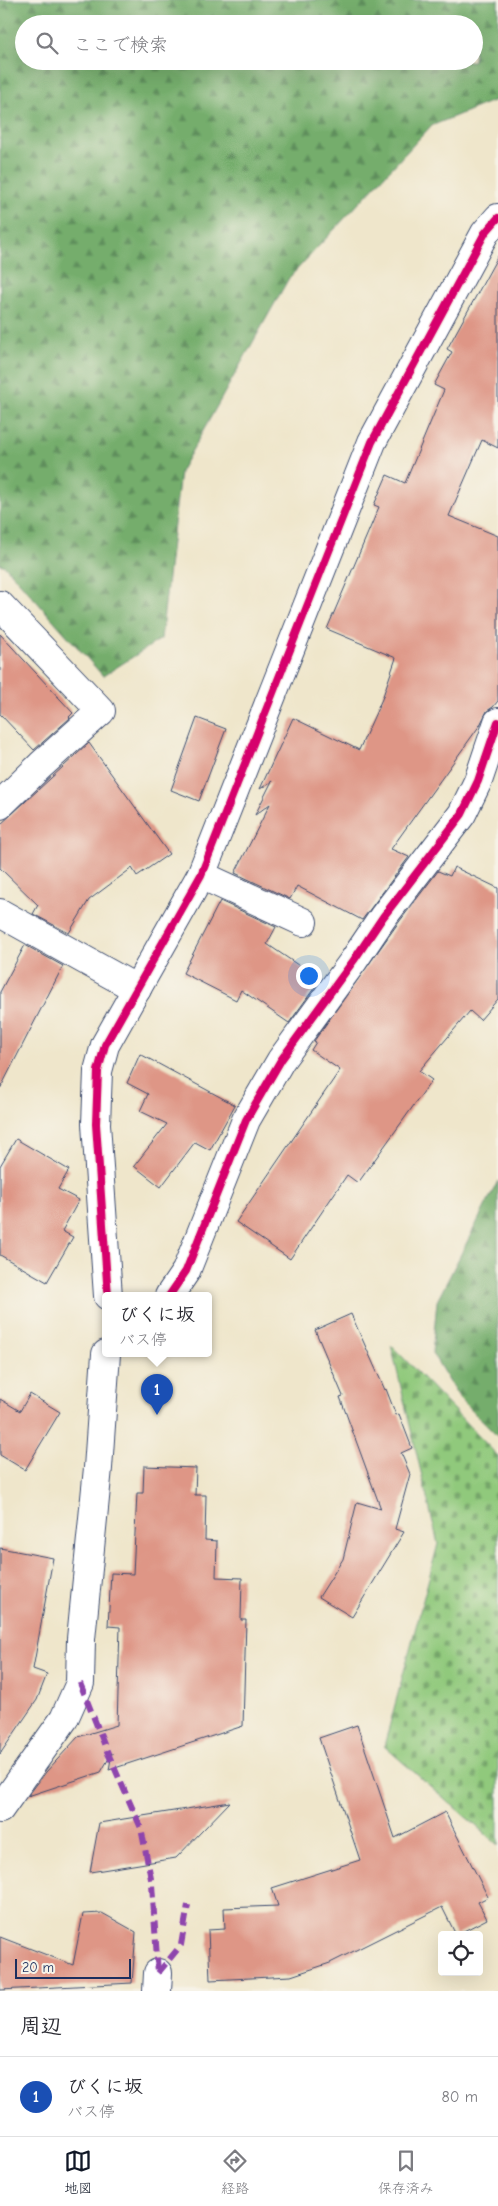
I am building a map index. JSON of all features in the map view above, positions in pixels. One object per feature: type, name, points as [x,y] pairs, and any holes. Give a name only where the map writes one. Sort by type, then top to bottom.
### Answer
[{"type":"street","points":[[108,1292],[96,1124],[98,1071],[106,1045],[201,875],[372,442],[494,232]]},
{"type":"street","points":[[0,605],[101,711],[41,764],[0,805]]},
{"type":"street","points":[[172,1292],[186,1271],[246,1120],[281,1060],[383,917],[462,814],[478,782],[498,722]]},
{"type":"street","points":[[201,875],[302,922]]},
{"type":"street","points":[[0,913],[137,989]]},
{"type":"street","points":[[0,1809],[64,1719],[80,1683],[81,1639],[98,1468],[106,1357]]},
{"type":"green space","points":[[0,0],[498,0],[498,99],[431,126],[289,278],[180,472],[161,639],[103,676],[5,566],[0,564]]},
{"type":"green space","points":[[498,1181],[498,1437],[460,1399],[432,1353],[437,1301]]},
{"type":"green space","points":[[391,1345],[498,1456],[498,1845],[384,1746],[438,1544]]},
{"type":"building","points":[[498,256],[498,448],[482,440],[449,516],[498,536],[498,701],[487,711],[480,725],[391,849],[409,857],[362,920],[297,886],[290,899],[235,873],[270,804],[255,815],[272,781],[260,789],[293,718],[359,750],[382,699],[396,658],[327,629],[379,507],[374,505],[387,475],[405,483],[444,390],[434,385],[452,352],[447,349]]},
{"type":"building","points":[[0,634],[73,713],[70,718],[34,750],[0,714]]},
{"type":"building","points":[[197,718],[226,729],[199,801],[171,790]]},
{"type":"building","points":[[89,743],[169,854],[137,876],[132,868],[89,900],[69,933],[33,914],[38,905],[0,868],[0,825]]},
{"type":"building","points":[[454,867],[498,888],[498,999],[480,1020],[470,1011],[419,1071],[432,1080],[358,1183],[347,1175],[290,1259],[236,1222],[340,1070],[311,1050],[316,1042],[314,1041],[396,926],[438,871],[450,876]]},
{"type":"building","points":[[220,901],[276,927],[267,944],[320,980],[289,1023],[241,990],[236,1000],[183,973]]},
{"type":"building","points":[[25,945],[63,966],[0,1089],[0,992]]},
{"type":"building","points":[[140,1054],[235,1105],[210,1150],[195,1142],[161,1187],[134,1166],[167,1124],[140,1111],[148,1094],[127,1083]]},
{"type":"building","points":[[16,1139],[69,1170],[58,1189],[79,1200],[62,1231],[73,1237],[47,1282],[0,1255],[0,1166]]},
{"type":"building","points":[[351,1314],[396,1415],[399,1414],[412,1448],[401,1453],[410,1474],[395,1529],[404,1532],[352,1617],[319,1597],[343,1559],[357,1502],[381,1509],[340,1397],[343,1396],[315,1330]]},
{"type":"building","points":[[30,1394],[60,1412],[25,1470],[0,1455],[0,1399],[20,1411]]},
{"type":"building","points":[[144,1466],[196,1468],[195,1495],[206,1495],[205,1540],[217,1541],[216,1577],[242,1578],[241,1620],[246,1620],[243,1726],[109,1770],[112,1753],[101,1772],[28,1796],[46,1772],[78,1737],[117,1725],[120,1627],[108,1626],[111,1573],[133,1574],[137,1493],[143,1493]]},
{"type":"building","points":[[0,1548],[53,1558],[33,1669],[47,1674],[37,1700],[0,1754]]},
{"type":"building","points":[[357,1725],[395,1838],[445,1812],[488,1897],[478,1902],[487,1919],[464,1931],[454,1931],[442,1907],[330,1963],[291,1976],[210,1980],[208,1930],[225,1929],[224,1908],[278,1906],[272,1888],[360,1860],[319,1738]]},
{"type":"building","points":[[230,1802],[176,1858],[90,1872],[99,1823]]},
{"type":"building","points":[[102,1913],[136,1932],[132,1983],[0,1990],[0,1937],[73,1965],[83,1914]]},
{"type":"marked path","points":[[80,1683],[141,1828],[152,1884],[158,1973]]},
{"type":"marked path","points":[[158,1973],[181,1945],[188,1905]]},
{"type":"cycle path","points":[[108,1292],[96,1124],[98,1071],[105,1045],[201,875],[372,442],[485,233],[498,218]]},
{"type":"cycle path","points":[[172,1292],[186,1271],[246,1120],[281,1060],[383,917],[462,814],[478,781],[498,722]]},
{"type":"place","name":"びくに坂","points":[[157,1415]]}]
